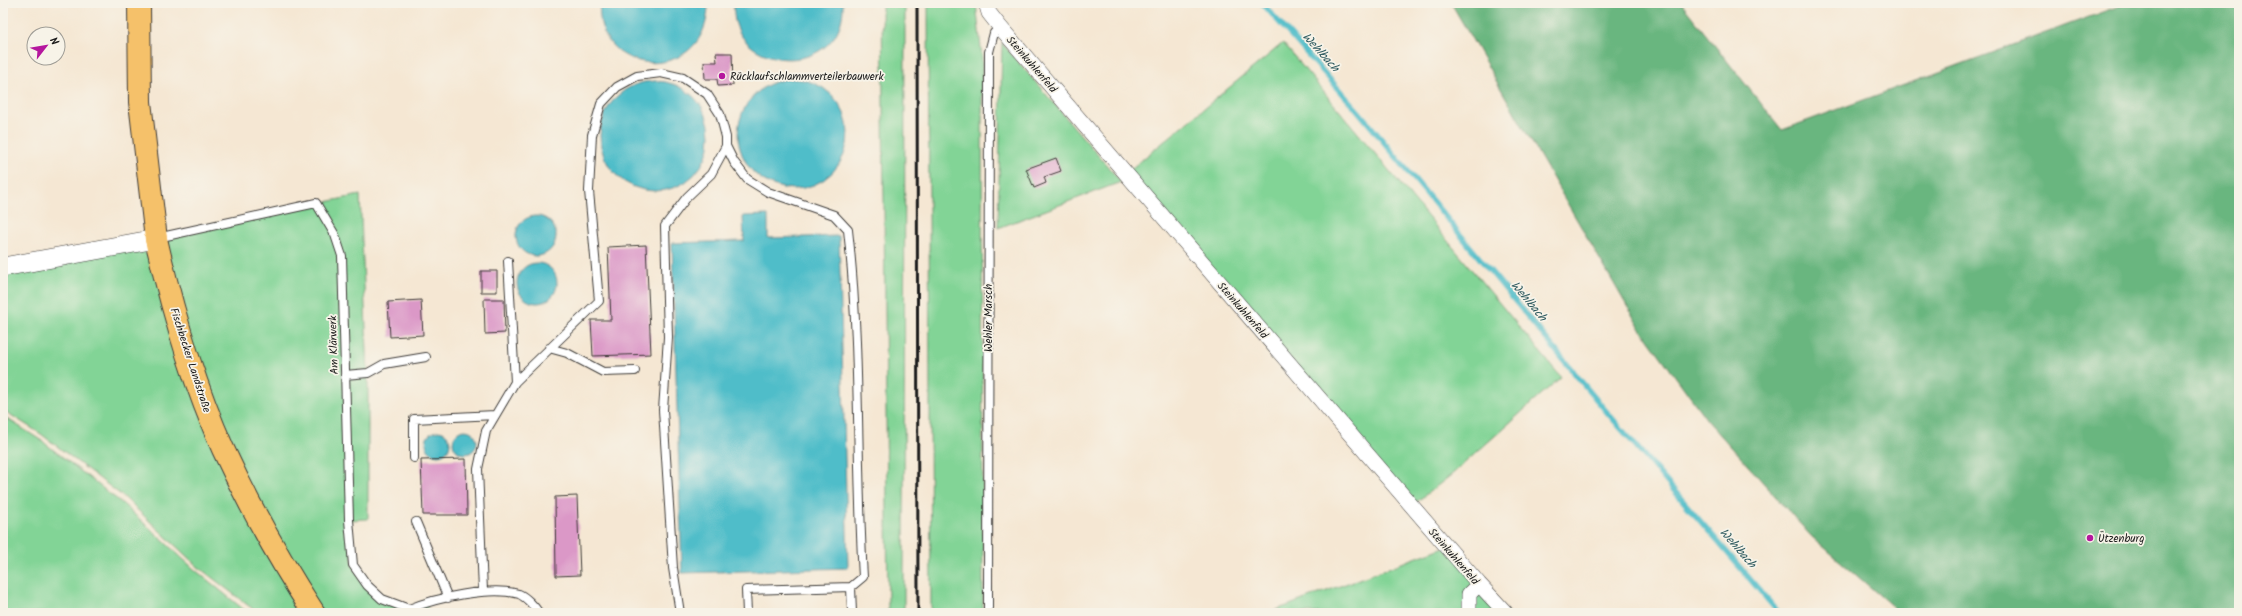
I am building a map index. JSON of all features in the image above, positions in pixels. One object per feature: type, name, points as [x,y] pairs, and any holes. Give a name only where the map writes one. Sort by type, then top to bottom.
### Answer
[{"type":"main road","name":"Fischbecker Landstraße","points":[[139,3],[140,102],[156,239],[184,340],[202,397],[223,449],[290,576],[314,613]]},
{"type":"street","name":"Steinkuhlenfeld","points":[[986,3],[989,13],[1000,27],[1478,584],[1506,613]]},
{"type":"street","points":[[3,267],[156,239]]},
{"type":"street","points":[[1469,613],[1469,594],[1478,584]]},
{"type":"lane","name":"Wehler Marsch","points":[[988,613],[989,52],[994,33],[1000,27]]},
{"type":"lane","points":[[483,591],[478,469],[486,431],[515,382],[599,301],[589,191],[592,134],[601,104],[617,87],[637,76],[661,73],[684,78],[707,94],[720,114],[726,137],[726,146],[734,162],[747,179],[768,192],[834,215],[848,230],[859,423],[859,508],[863,577],[851,587],[746,590],[747,613]]},
{"type":"lane","points":[[680,613],[673,568],[663,410],[668,337],[665,226],[686,196],[711,174],[726,146]]},
{"type":"lane","name":"Am Klärwerk","points":[[156,239],[316,203],[335,235],[342,256],[345,375],[353,565],[367,585],[382,599],[409,609],[424,602],[483,591],[520,594],[539,613]]},
{"type":"lane","points":[[508,260],[515,382]]},
{"type":"lane","points":[[549,348],[567,353],[603,372],[635,371]]},
{"type":"lane","points":[[345,375],[368,373],[384,364],[426,357]]},
{"type":"lane","points":[[414,458],[414,419],[495,415]]},
{"type":"lane","points":[[416,522],[448,598]]},
{"type":"lane","points":[[851,587],[852,613]]},
{"type":"green space","points":[[882,3],[905,3],[904,613],[888,613]]},
{"type":"green space","points":[[928,3],[976,3],[982,57],[983,613],[931,613]]},
{"type":"green space","points":[[1451,3],[1681,3],[1782,130],[2127,3],[2239,3],[2239,613],[1900,613],[1811,536],[1707,420],[1638,325]]},
{"type":"green space","points":[[1002,43],[1121,182],[998,228]]},
{"type":"green space","points":[[1283,43],[1561,377],[1450,476],[1411,506],[1126,173]]},
{"type":"green space","points":[[360,195],[368,373],[368,519],[349,520],[353,565],[382,599],[409,609],[425,603],[430,613],[258,613],[197,566],[125,498],[41,434],[3,410],[3,267]]},
{"type":"green space","points":[[3,416],[42,441],[123,504],[194,569],[248,613],[3,613]]},
{"type":"green space","points":[[1447,546],[1506,613],[1268,613]]},
{"type":"water","points":[[600,3],[708,3],[703,30],[690,49],[672,60],[651,63],[631,58],[614,47],[602,28]]},
{"type":"water","points":[[734,3],[843,3],[839,28],[826,46],[808,56],[787,59],[766,55],[748,44],[737,27]]},
{"type":"water","points":[[793,79],[804,80],[814,84],[832,95],[843,113],[847,123],[847,145],[843,155],[832,173],[814,184],[804,188],[793,189],[782,188],[772,184],[754,173],[743,155],[739,145],[738,134],[739,123],[743,113],[754,95],[772,84],[782,80]]},
{"type":"water","points":[[655,81],[666,82],[676,86],[694,97],[705,115],[709,125],[709,147],[705,157],[694,175],[676,186],[666,190],[655,191],[644,190],[634,186],[616,175],[605,157],[601,147],[600,136],[601,125],[605,115],[616,97],[634,86],[644,82]]},
{"type":"water","points":[[768,215],[768,238],[839,236],[848,568],[682,573],[672,243],[744,241],[743,216]]},
{"type":"water","points":[[536,216],[550,222],[556,236],[550,250],[536,256],[522,250],[516,236],[522,222]]},
{"type":"water","points":[[537,263],[551,269],[557,283],[551,297],[537,303],[523,297],[517,283],[523,269]]},
{"type":"water","points":[[465,430],[474,433],[477,442],[474,451],[465,454],[456,451],[453,442],[456,433]]},
{"type":"water","points":[[438,431],[447,434],[450,443],[447,452],[438,455],[429,452],[426,443],[429,434]]},
{"type":"building","name":"Rücklaufschlammverteilerbauwerk","points":[[716,53],[732,53],[733,85],[718,86],[717,79],[705,79],[704,62],[717,62]]},
{"type":"building","points":[[1056,158],[1061,171],[1044,177],[1046,183],[1034,188],[1026,169]]},
{"type":"building","points":[[646,245],[651,354],[593,356],[591,320],[611,320],[608,247]]},
{"type":"building","points":[[481,271],[497,271],[497,292],[481,292]]},
{"type":"building","points":[[484,299],[504,299],[505,333],[485,334]]},
{"type":"building","points":[[421,300],[423,335],[390,337],[388,302]]},
{"type":"building","points":[[466,459],[467,515],[423,515],[421,460]]},
{"type":"building","points":[[577,496],[580,575],[556,576],[555,497]]},
{"type":"waterway","name":"Wehlbach","points":[[1262,3],[1359,112],[1600,404],[1779,613]]},
{"type":"railway","points":[[917,3],[918,613]]},
{"type":"place","name":"Rücklaufschlammverteilerbauwerk","points":[[722,76]]},
{"type":"place","name":"Ützenburg","points":[[2090,538]]}]
